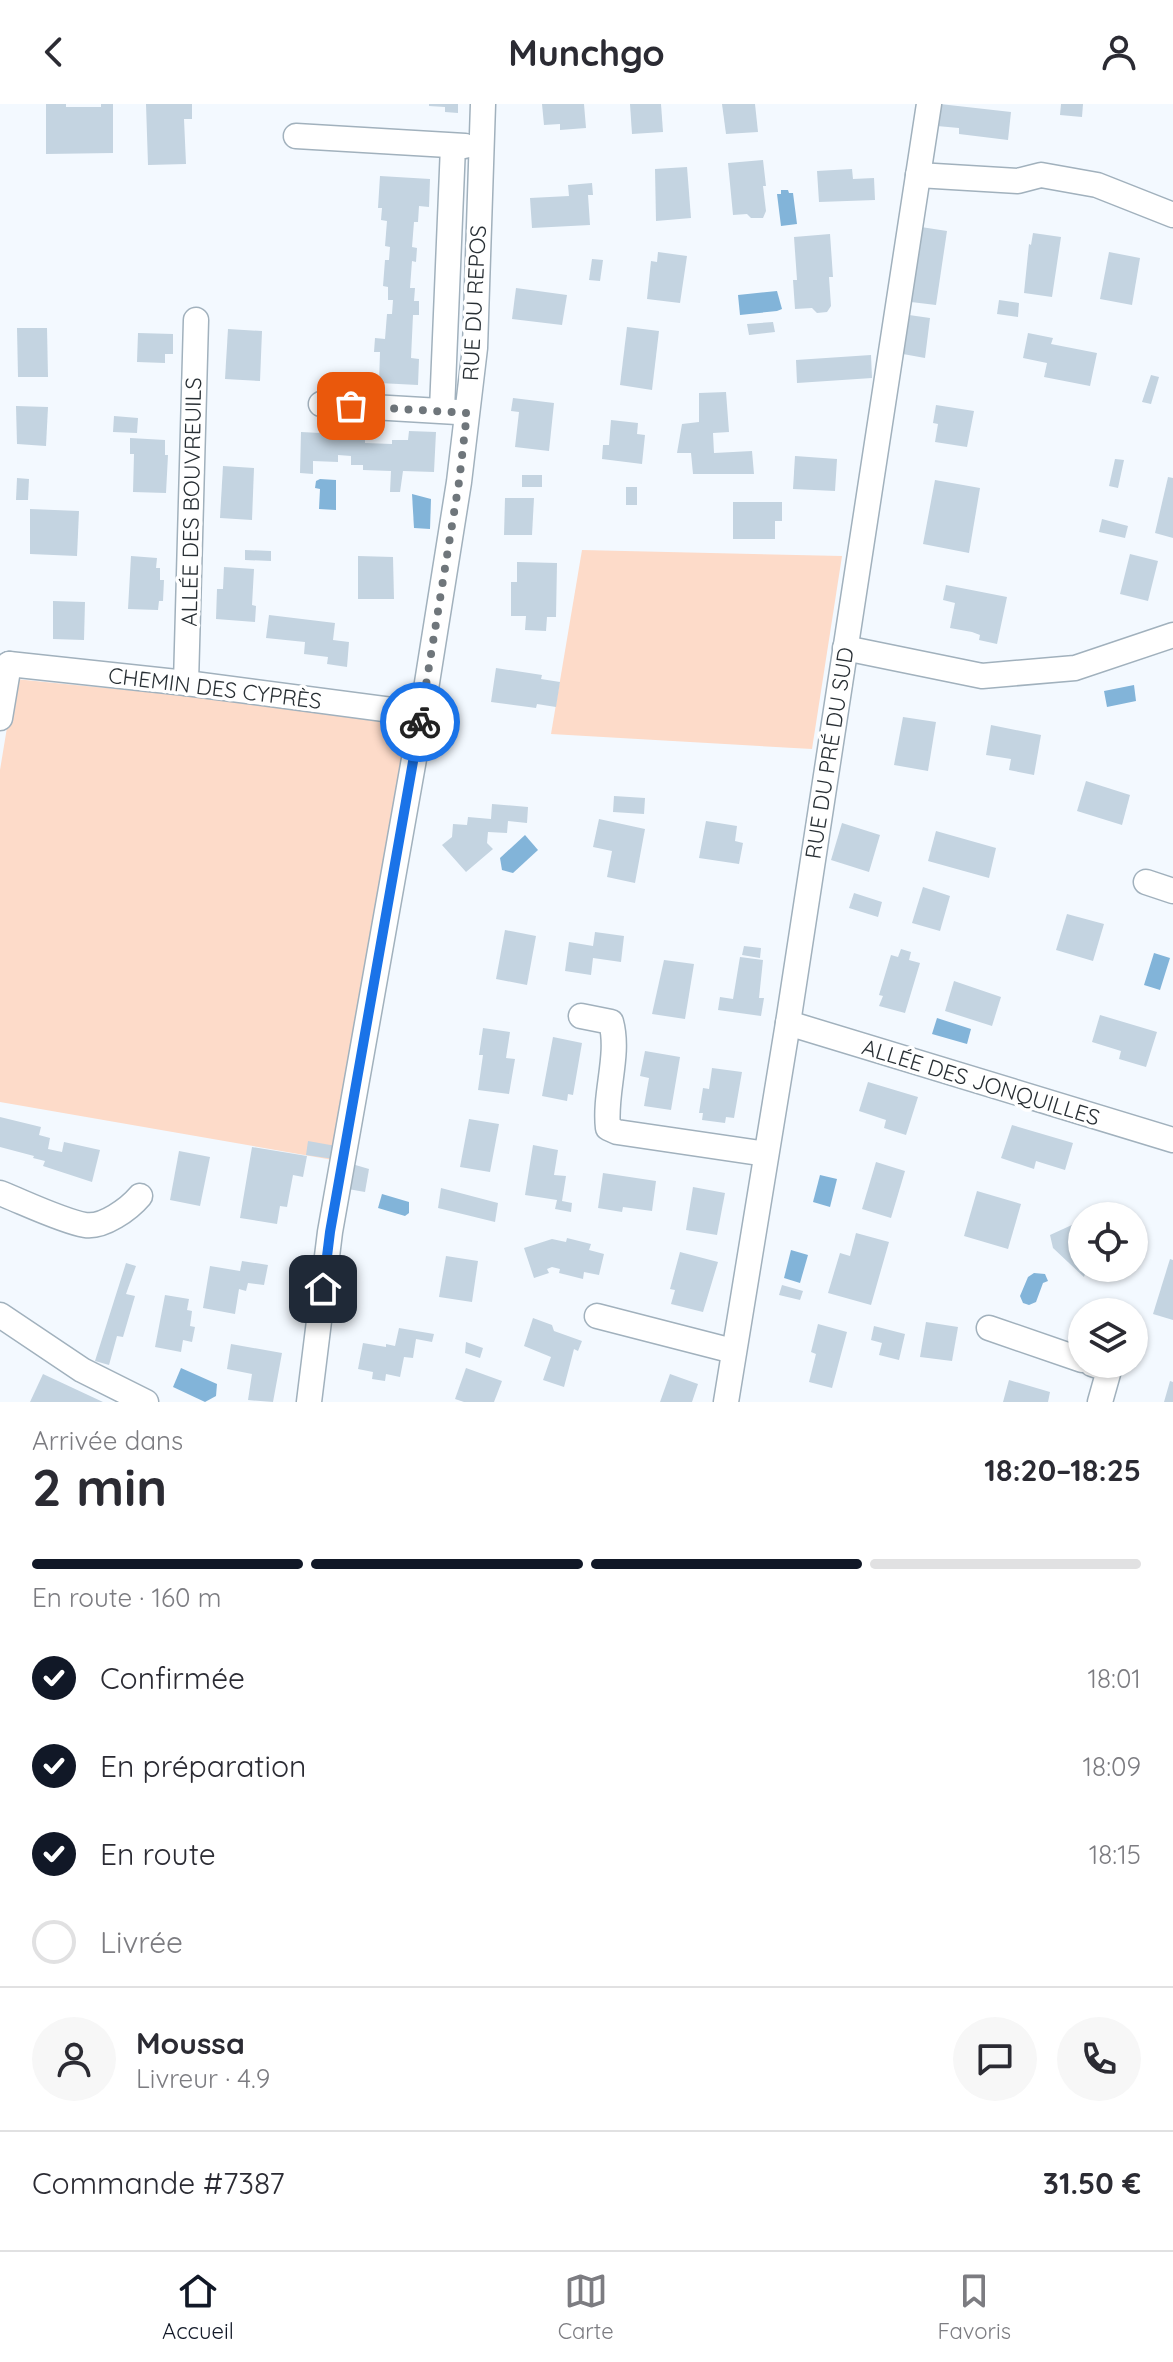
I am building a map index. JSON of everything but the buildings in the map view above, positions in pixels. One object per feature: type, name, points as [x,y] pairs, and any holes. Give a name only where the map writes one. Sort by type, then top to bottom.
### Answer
[{"type":"street","name":"RUE DU REPOS","points":[[309,1402],[330,1232],[422,714],[459,482],[475,348],[483,104]]},
{"type":"street","name":"RUE DU PRÉ DU SUD","points":[[726,1402],[788,1023],[929,104]]},
{"type":"street","points":[[296,136],[480,147]]},
{"type":"street","points":[[442,410],[453,146]]},
{"type":"street","points":[[918,175],[1018,181],[1041,175],[1097,185],[1173,215]]},
{"type":"street","name":"ALLÉE DES BOUVREUILS","points":[[186,683],[196,320]]},
{"type":"street","points":[[321,404],[467,413]]},
{"type":"street","points":[[845,648],[982,676],[1075,668],[1173,635]]},
{"type":"street","points":[[0,718],[4,659]]},
{"type":"street","name":"CHEMIN DES CYPRÈS","points":[[4,659],[422,714]]},
{"type":"street","points":[[1146,882],[1173,891]]},
{"type":"street","points":[[581,1016],[611,1022],[615,1034],[606,1109],[608,1128],[617,1132],[766,1154]]},
{"type":"street","name":"ALLÉE DES JONQUILLES","points":[[788,1023],[1173,1140]]},
{"type":"street","points":[[0,1193],[86,1225],[112,1217],[133,1205],[140,1196]]},
{"type":"street","points":[[0,1315],[82,1370],[146,1402]]},
{"type":"street","points":[[597,1316],[733,1351]]},
{"type":"street","points":[[989,1328],[1068,1355]]},
{"type":"street","points":[[1100,1402],[1107,1378]]},
{"type":"shaded area","points":[[582,550],[842,556],[812,749],[551,734]]},
{"type":"shaded area","points":[[15,679],[394,718],[410,739],[333,1160],[0,1102],[0,770]]},
{"type":"water","points":[[781,190],[793,193],[797,224],[781,226],[777,194],[781,194]]},
{"type":"water","points":[[777,291],[782,309],[740,315],[738,295]]},
{"type":"water","points":[[336,480],[336,510],[319,509],[320,489],[315,488],[316,481]]},
{"type":"water","points":[[412,494],[431,499],[430,529],[414,528]]},
{"type":"water","points":[[1134,685],[1136,701],[1107,707],[1104,691]]},
{"type":"water","points":[[525,835],[538,850],[513,873],[502,870],[500,858]]},
{"type":"water","points":[[1154,953],[1170,958],[1160,990],[1144,985]]},
{"type":"water","points":[[937,1018],[971,1029],[967,1044],[932,1034]]},
{"type":"water","points":[[820,1175],[837,1179],[830,1207],[813,1202]]},
{"type":"water","points":[[382,1194],[409,1202],[409,1213],[405,1216],[378,1208]]},
{"type":"water","points":[[791,1250],[808,1255],[800,1283],[784,1278]]},
{"type":"water","points":[[1034,1273],[1045,1274],[1048,1281],[1043,1283],[1036,1302],[1029,1305],[1023,1303],[1020,1296],[1028,1277]]},
{"type":"water","points":[[181,1368],[217,1384],[216,1396],[205,1402],[173,1387]]},
{"type":"way so far","points":[[351,406],[467,413],[459,482],[420,722]]},
{"type":"route","points":[[323,1289],[330,1232],[420,722]]}]
